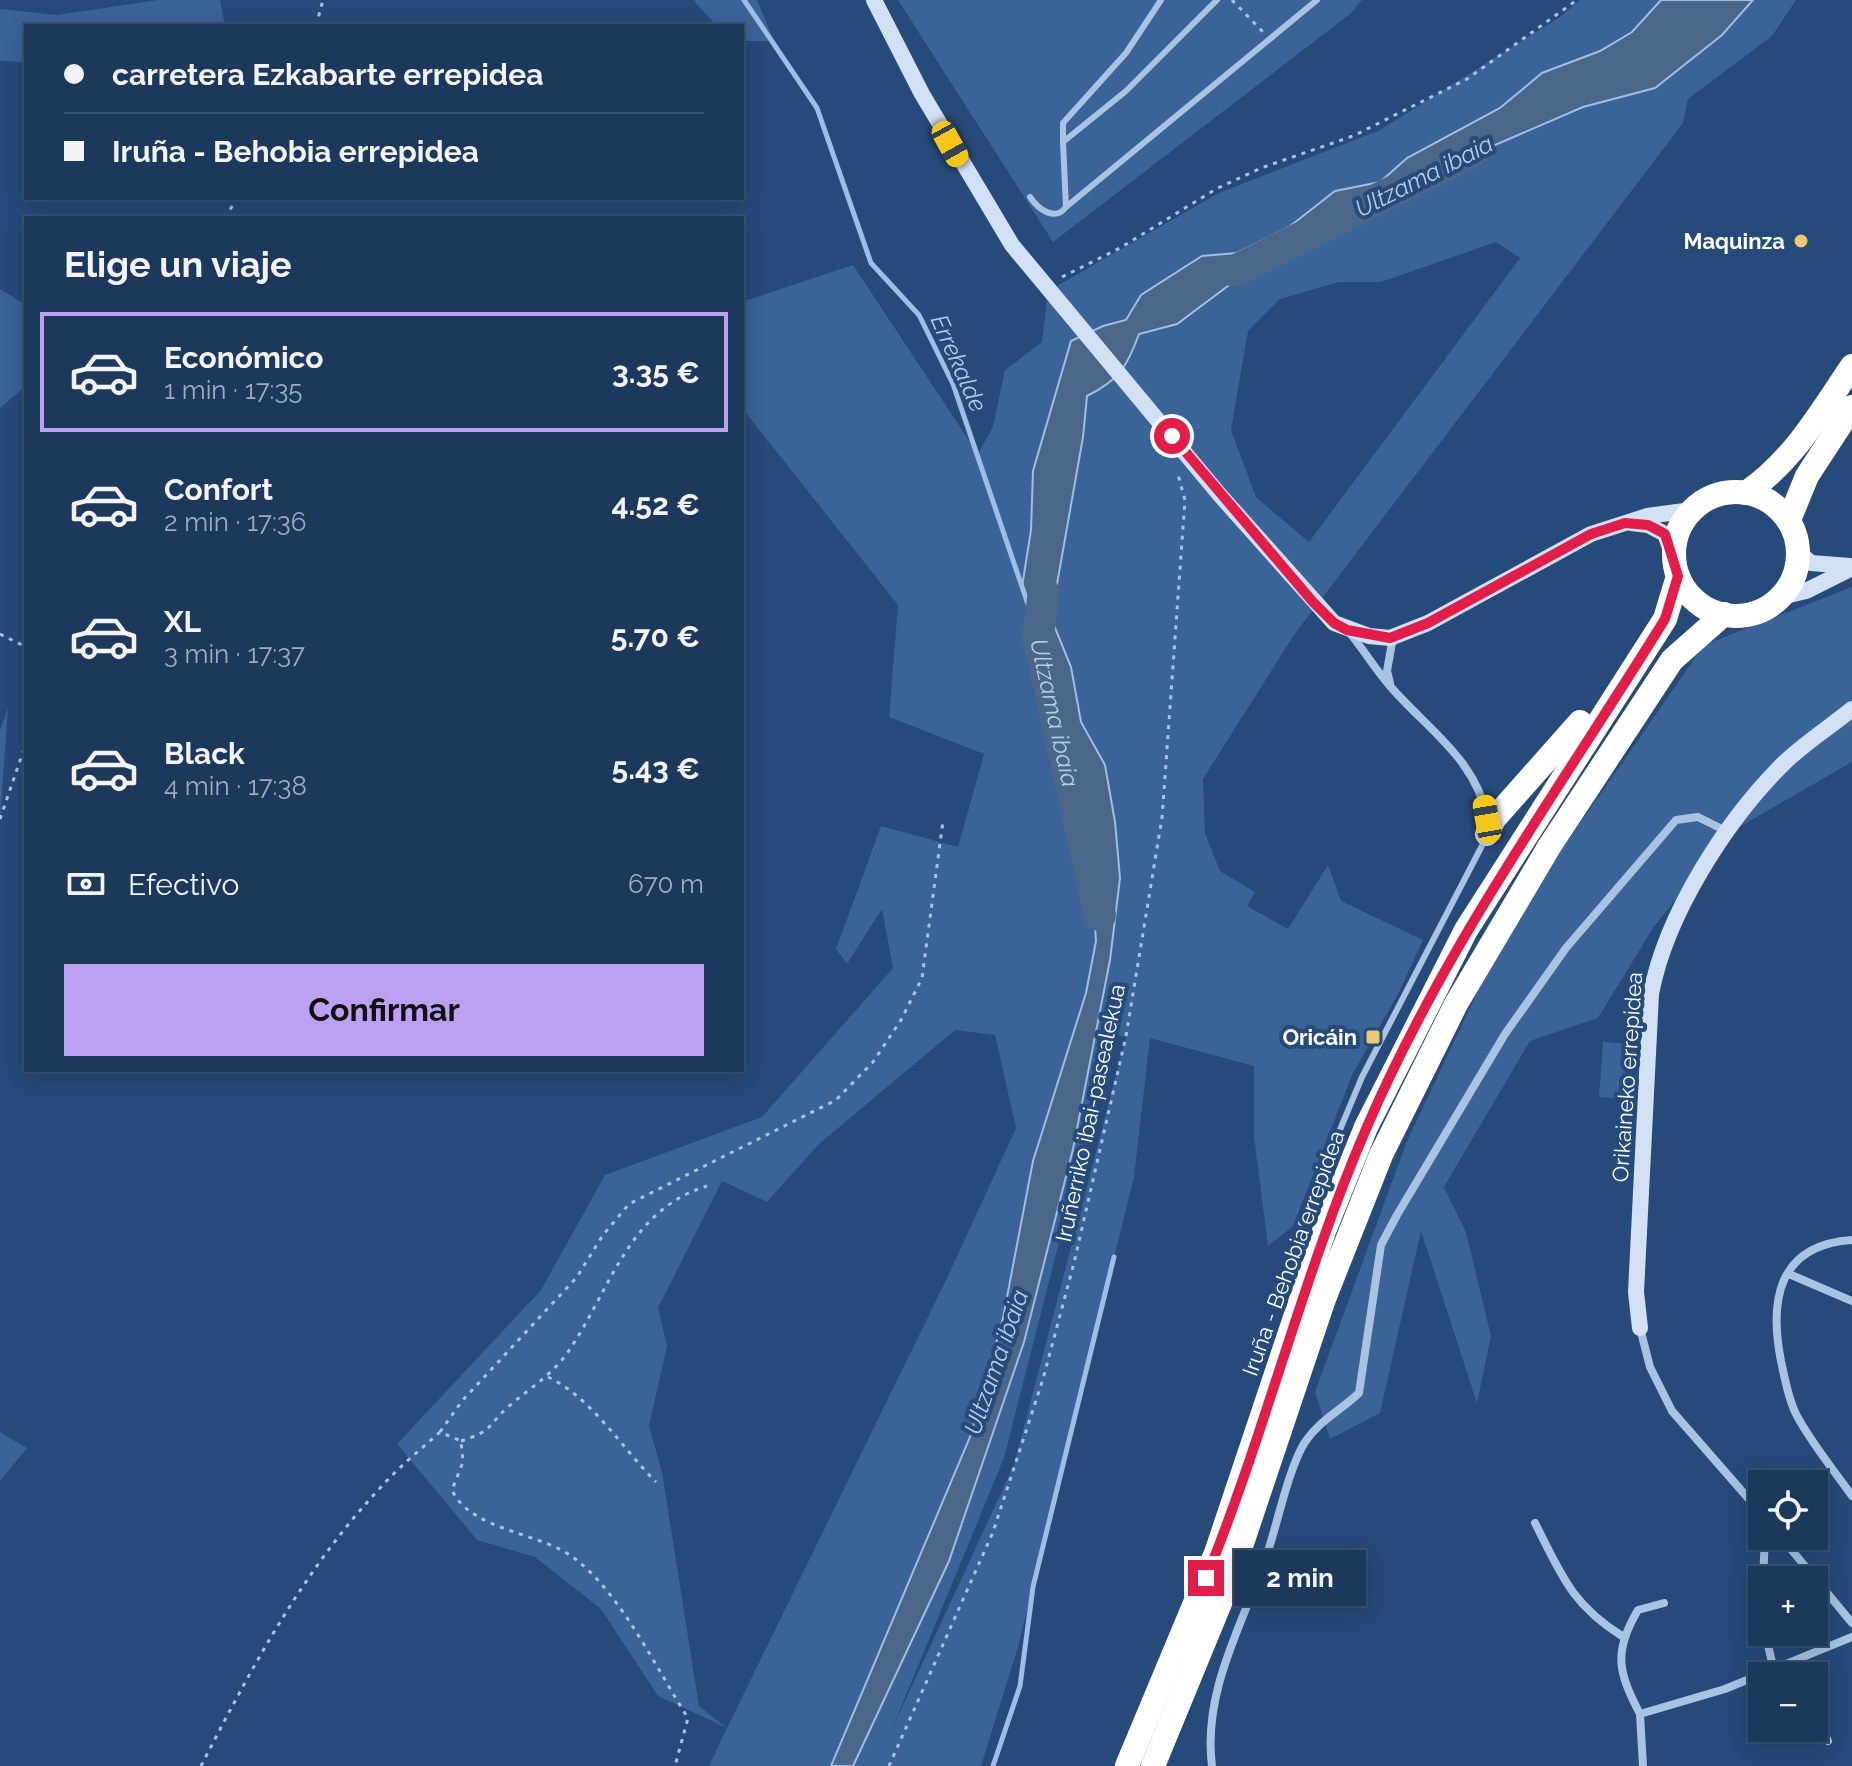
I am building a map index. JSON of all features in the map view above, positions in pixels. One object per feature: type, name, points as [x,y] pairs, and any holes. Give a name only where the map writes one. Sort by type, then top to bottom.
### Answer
[{"type":"highway","points":[[1746,493],[1770,477],[1791,454],[1852,366]]},
{"type":"highway","points":[[1789,520],[1807,476],[1852,407]]},
{"type":"highway","points":[[1746,493],[1770,502],[1789,520],[1799,553],[1797,569],[1781,597],[1755,613],[1724,614],[1691,597],[1676,568],[1679,528],[1692,510],[1717,495],[1746,493]]},
{"type":"highway","name":"Iruña - Behobia errepidea","points":[[1127,1766],[1216,1553],[1324,1231],[1366,1127],[1466,930],[1665,619],[1676,568]]},
{"type":"highway","name":"Iruña - Behobia errepidea","points":[[1153,1766],[1230,1579],[1324,1299],[1381,1155],[1415,1085],[1456,1004],[1549,847],[1672,660],[1724,614]]},
{"type":"highway","points":[[1487,834],[1494,819],[1549,761],[1590,709],[1611,701]]},
{"type":"street","points":[[874,0],[978,194],[1048,291],[1334,623],[1369,636],[1393,636],[1428,623],[1591,534],[1625,523],[1692,510]]},
{"type":"street","points":[[1625,523],[1648,525],[1665,534],[1676,568]]},
{"type":"street","points":[[1799,553],[1811,563],[1852,567]]},
{"type":"street","points":[[1781,597],[1806,591],[1852,567]]},
{"type":"street","points":[[1347,630],[1391,688],[1472,775],[1484,801],[1487,834]]},
{"type":"street","points":[[1391,688],[1387,671],[1393,636]]},
{"type":"street","name":"Orikaineko errepidea","points":[[1640,1328],[1636,1292],[1654,979],[1673,923],[1757,792],[1817,732],[1852,709]]},
{"type":"street","points":[[1212,1766],[1214,1706],[1228,1649],[1256,1590],[1302,1446],[1323,1420],[1359,1393],[1381,1245],[1397,1215],[1505,1034],[1557,960],[1676,820],[1698,817],[1729,833]]},
{"type":"street","points":[[1852,1240],[1817,1245],[1801,1257],[1775,1302],[1774,1321],[1790,1401],[1852,1496]]},
{"type":"street","points":[[1789,1274],[1852,1301]]},
{"type":"street","points":[[1640,1328],[1650,1367],[1672,1411],[1748,1498]]},
{"type":"street","points":[[1535,1523],[1569,1590],[1592,1617],[1622,1636]]},
{"type":"street","points":[[1792,1550],[1852,1623]]},
{"type":"street","points":[[1643,1766],[1640,1714],[1627,1691],[1619,1654],[1622,1636],[1638,1610],[1664,1603]]},
{"type":"street","points":[[1797,1662],[1852,1637]]},
{"type":"street","points":[[1640,1714],[1748,1679]]},
{"type":"lane","points":[[1066,207],[1063,123],[1126,53],[1160,0]]},
{"type":"lane","points":[[1063,142],[1126,91],[1217,0]]},
{"type":"lane","points":[[1030,197],[1035,205],[1051,214],[1058,214],[1317,0]]},
{"type":"lane","points":[[1301,1223],[1362,1077],[1483,850],[1487,834]]},
{"type":"path","points":[[317,24],[323,0]]},
{"type":"path","points":[[1232,0],[1269,39]]},
{"type":"path","points":[[1048,291],[1064,275],[1120,248],[1216,189],[1261,168],[1353,136],[1467,79],[1577,0]]},
{"type":"path","name":"Iruñerriko ibai-pasealekua","points":[[889,1766],[993,1532],[1043,1379],[1074,1263],[1126,1036],[1162,818],[1185,500],[1175,466],[1172,436]]},
{"type":"path","points":[[0,634],[24,646]]},
{"type":"path","points":[[0,819],[24,749]]},
{"type":"path","points":[[201,1766],[291,1602],[333,1543],[382,1485],[440,1432],[462,1401],[577,1277],[603,1235],[629,1204],[836,1100],[873,1062],[901,1020],[922,978],[943,821]]},
{"type":"path","points":[[440,1432],[461,1441],[487,1433],[507,1408],[548,1377],[568,1352],[646,1223],[679,1195],[707,1186]]},
{"type":"path","points":[[548,1377],[564,1384],[656,1482]]},
{"type":"path","points":[[461,1441],[463,1462],[452,1490],[459,1506],[486,1522],[533,1536],[577,1560],[610,1595],[688,1718],[675,1766]]},
{"type":"shaded area","points":[[158,0],[220,0],[225,24],[24,24],[24,62],[0,61],[0,9],[57,15]]},
{"type":"shaded area","points":[[693,0],[757,0],[774,41],[744,41],[744,24],[715,24]]},
{"type":"shaded area","points":[[898,0],[1362,0],[1350,14],[1053,242]]},
{"type":"shaded area","points":[[1580,0],[1796,0],[1772,36],[1688,99],[1683,123],[1294,635],[1203,779],[1205,833],[1220,871],[1255,892],[1247,906],[1288,929],[1328,865],[1341,901],[1423,940],[1398,994],[1353,1073],[1293,1226],[1268,1246],[1254,1137],[1254,1066],[1150,1038],[1134,1177],[1018,1647],[981,1766],[709,1766],[727,1728],[658,1696],[601,1609],[535,1557],[477,1540],[397,1444],[541,1290],[605,1175],[762,1117],[893,968],[882,909],[847,964],[836,949],[881,826],[958,847],[984,754],[889,717],[898,605],[744,411],[744,301],[853,265],[978,454],[993,426],[1005,370],[1042,342],[1048,291],[1219,193],[1380,130],[1560,17]],"holes":[[[1496,242],[1520,258],[1309,542],[1256,497],[1231,430],[1248,331],[1280,299],[1339,282],[1381,282]],[[955,1030],[995,1035],[1016,1128],[947,1278],[727,1728],[699,1706],[662,1472],[649,1426],[667,1346],[658,1308],[722,1181],[767,1202],[818,1145]],[[1112,1035],[1126,1037],[1014,1465],[892,1729],[1004,1458]]]},
{"type":"shaded area","points":[[0,289],[24,304],[24,388],[0,408]]},
{"type":"shaded area","points":[[1852,587],[1852,762],[1729,833],[1653,928],[1598,1018],[1530,1041],[1444,1187],[1466,1232],[1491,1336],[1477,1403],[1421,1231],[1380,1413],[1330,1439],[1315,1392],[1407,1141],[1485,976],[1556,858],[1704,645]]},
{"type":"shaded area","points":[[8,708],[0,820],[0,730]]},
{"type":"shaded area","points":[[1603,1042],[1633,1044],[1629,1100],[1599,1097]]},
{"type":"shaded area","points":[[0,1432],[27,1448],[0,1481]]},
{"type":"water","points":[[1661,0],[1753,0],[1722,35],[1655,88],[1583,107],[1435,171],[1272,253],[1177,324],[1139,334],[1120,371],[1107,384],[1087,396],[1083,437],[1051,618],[1071,667],[1081,722],[1105,765],[1115,822],[1120,878],[1110,960],[1073,1149],[1024,1342],[949,1561],[853,1766],[831,1766],[970,1437],[1003,1318],[1033,1161],[1086,993],[1096,941],[1092,879],[1038,635],[1022,587],[1031,530],[1033,471],[1071,341],[1103,326],[1126,320],[1141,295],[1202,256],[1237,253],[1289,227],[1335,191],[1380,182],[1407,158],[1500,108],[1542,73],[1600,51],[1632,32]]},
{"type":"waterway","name":"Errekalde","points":[[744,0],[817,108],[871,263],[919,315],[953,384],[1032,616]]},
{"type":"waterway","name":"Ultzama ibaia","points":[[1235,271],[1472,152]]},
{"type":"waterway","name":"Ultzama ibaia","points":[[1044,593],[1038,635],[1100,915]]},
{"type":"waterway","points":[[993,1766],[1020,1686],[1033,1587],[1114,1257]]},
{"type":"place","name":"Maquinza","points":[[1801,241]]},
{"type":"place","name":"Oricáin","points":[[1373,1037]]},
{"type":"route","points":[[1172,436],[1313,602],[1334,623],[1347,630],[1390,638],[1428,623],[1591,534],[1625,523],[1648,525],[1665,534],[1678,576],[1665,619],[1545,801],[1466,930],[1366,1127],[1324,1231],[1206,1578]]}]
